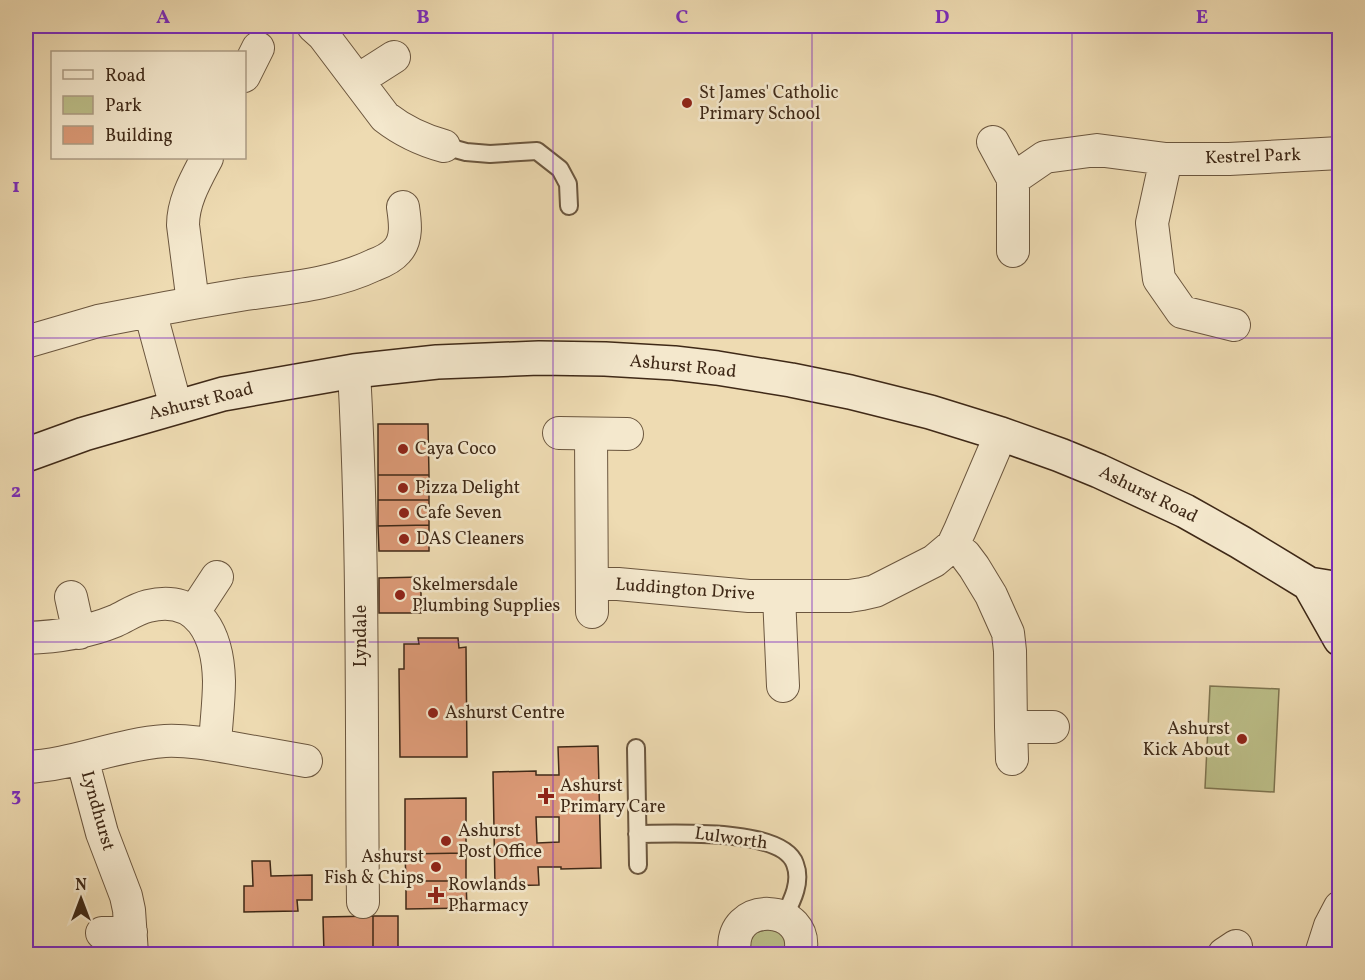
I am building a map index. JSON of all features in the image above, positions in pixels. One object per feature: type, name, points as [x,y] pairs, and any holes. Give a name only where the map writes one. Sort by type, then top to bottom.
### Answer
[{"type":"street","points":[[313,26],[385,117],[398,127],[427,142],[444,146]]},
{"type":"street","points":[[246,72],[258,48]]},
{"type":"street","points":[[358,80],[394,57]]},
{"type":"street","points":[[993,142],[1012,179],[1013,251]]},
{"type":"street","name":"Kestrel Park","points":[[1012,179],[1045,157],[1097,150],[1166,159],[1229,159],[1340,153]]},
{"type":"street","points":[[193,303],[183,215],[189,196],[207,159]]},
{"type":"street","points":[[1166,159],[1152,223],[1159,279],[1182,312],[1234,325]]},
{"type":"street","points":[[26,342],[98,321],[341,279],[389,258],[397,251],[402,244],[405,222],[403,207]]},
{"type":"street","points":[[150,311],[176,407]]},
{"type":"street","name":"Ashurst Road","points":[[26,455],[84,434],[223,394],[354,371],[437,362],[539,358],[605,359],[717,368],[850,392],[930,412],[1001,434],[1099,471],[1185,511],[1311,580],[1340,639]]},
{"type":"street","name":"Lyndale","points":[[354,371],[360,562],[363,902]]},
{"type":"street","points":[[559,433],[627,434]]},
{"type":"street","name":"Luddington Drive","points":[[591,434],[592,598],[618,584],[749,596],[849,596],[875,591],[934,561],[953,545],[1001,434]]},
{"type":"street","points":[[953,545],[975,567],[1008,633],[1012,759]]},
{"type":"street","points":[[194,612],[217,577]]},
{"type":"street","name":"Luddington Drive","points":[[779,596],[783,686]]},
{"type":"street","points":[[71,597],[79,633]]},
{"type":"street","points":[[26,638],[48,638],[79,633],[158,604],[177,605],[194,612],[210,633],[217,656],[219,682],[215,745]]},
{"type":"street","points":[[1011,727],[1053,727]]},
{"type":"street","name":"Lyndhurst","points":[[26,768],[49,766],[120,748],[165,741],[215,745],[306,761]]},
{"type":"street","name":"Lyndhurst","points":[[82,758],[102,833],[126,896],[122,940]]},
{"type":"street","points":[[1321,954],[1338,910]]},
{"type":"street","points":[[735,954],[736,935],[742,925],[751,917],[762,913],[773,913],[792,923],[801,941],[800,954]]},
{"type":"lane","points":[[444,146],[466,152],[490,154],[537,151],[560,169],[568,184],[569,206]]},
{"type":"lane","points":[[636,748],[638,865]]},
{"type":"lane","name":"Lulworth","points":[[638,834],[716,834],[770,843],[782,848],[790,854],[796,865],[798,878],[793,898],[784,917]]},
{"type":"green space","name":"Ashurst Kick About","points":[[1210,686],[1279,689],[1274,792],[1205,788]]},
{"type":"green space","points":[[780,927],[791,954],[748,954],[752,933]]},
{"type":"building","name":"Caya Coco","points":[[378,424],[428,424],[429,475],[378,475]]},
{"type":"building","name":"Pizza Delight","points":[[378,475],[429,475],[429,500],[378,500]]},
{"type":"building","name":"Cafe Seven","points":[[378,500],[429,500],[429,525],[378,526]]},
{"type":"building","name":"DAS Cleaners","points":[[429,525],[429,551],[379,551],[378,526]]},
{"type":"building","name":"Skelmersdale Plumbing Supplies","points":[[421,577],[421,613],[379,613],[379,578]]},
{"type":"building","name":"Ashurst Centre","points":[[418,638],[458,638],[459,648],[466,647],[467,757],[400,757],[399,669],[404,669],[404,644],[419,644]]},
{"type":"building","name":"Ashurst Primary Care","points":[[598,746],[601,868],[538,867],[539,885],[495,886],[493,772],[536,771],[536,775],[559,775],[558,747]],"holes":[[[536,817],[559,817],[559,842],[537,843]]]},
{"type":"building","points":[[466,798],[466,853],[405,854],[405,799]]},
{"type":"building","name":"Ashurst Fish & Chips","points":[[466,853],[466,881],[406,881],[405,854]]},
{"type":"building","points":[[252,861],[270,861],[271,876],[312,875],[312,900],[297,900],[298,911],[244,912],[244,886],[253,886]]},
{"type":"building","name":"Rowlands Pharmacy","points":[[406,881],[466,881],[467,908],[406,909]]},
{"type":"building","points":[[373,916],[373,954],[324,954],[323,917]]},
{"type":"building","points":[[373,916],[398,916],[398,954],[373,954]]},
{"type":"place","name":"St James' Catholic Primary School","points":[[687,103]]},
{"type":"place","name":"Caya Coco","points":[[403,449]]},
{"type":"place","name":"Pizza Delight","points":[[403,488]]},
{"type":"place","name":"Cafe Seven","points":[[404,513]]},
{"type":"place","name":"DAS Cleaners","points":[[404,539]]},
{"type":"place","name":"Skelmersdale Plumbing Supplies","points":[[400,595]]},
{"type":"place","name":"Ashurst Centre","points":[[433,713]]},
{"type":"place","name":"Ashurst Kick About","points":[[1242,739]]},
{"type":"place","name":"Ashurst Primary Care","points":[[546,796]]},
{"type":"place","name":"Ashurst Post Office","points":[[446,841]]},
{"type":"place","name":"Ashurst Fish & Chips","points":[[436,867]]},
{"type":"place","name":"Rowlands Pharmacy","points":[[436,895]]}]
